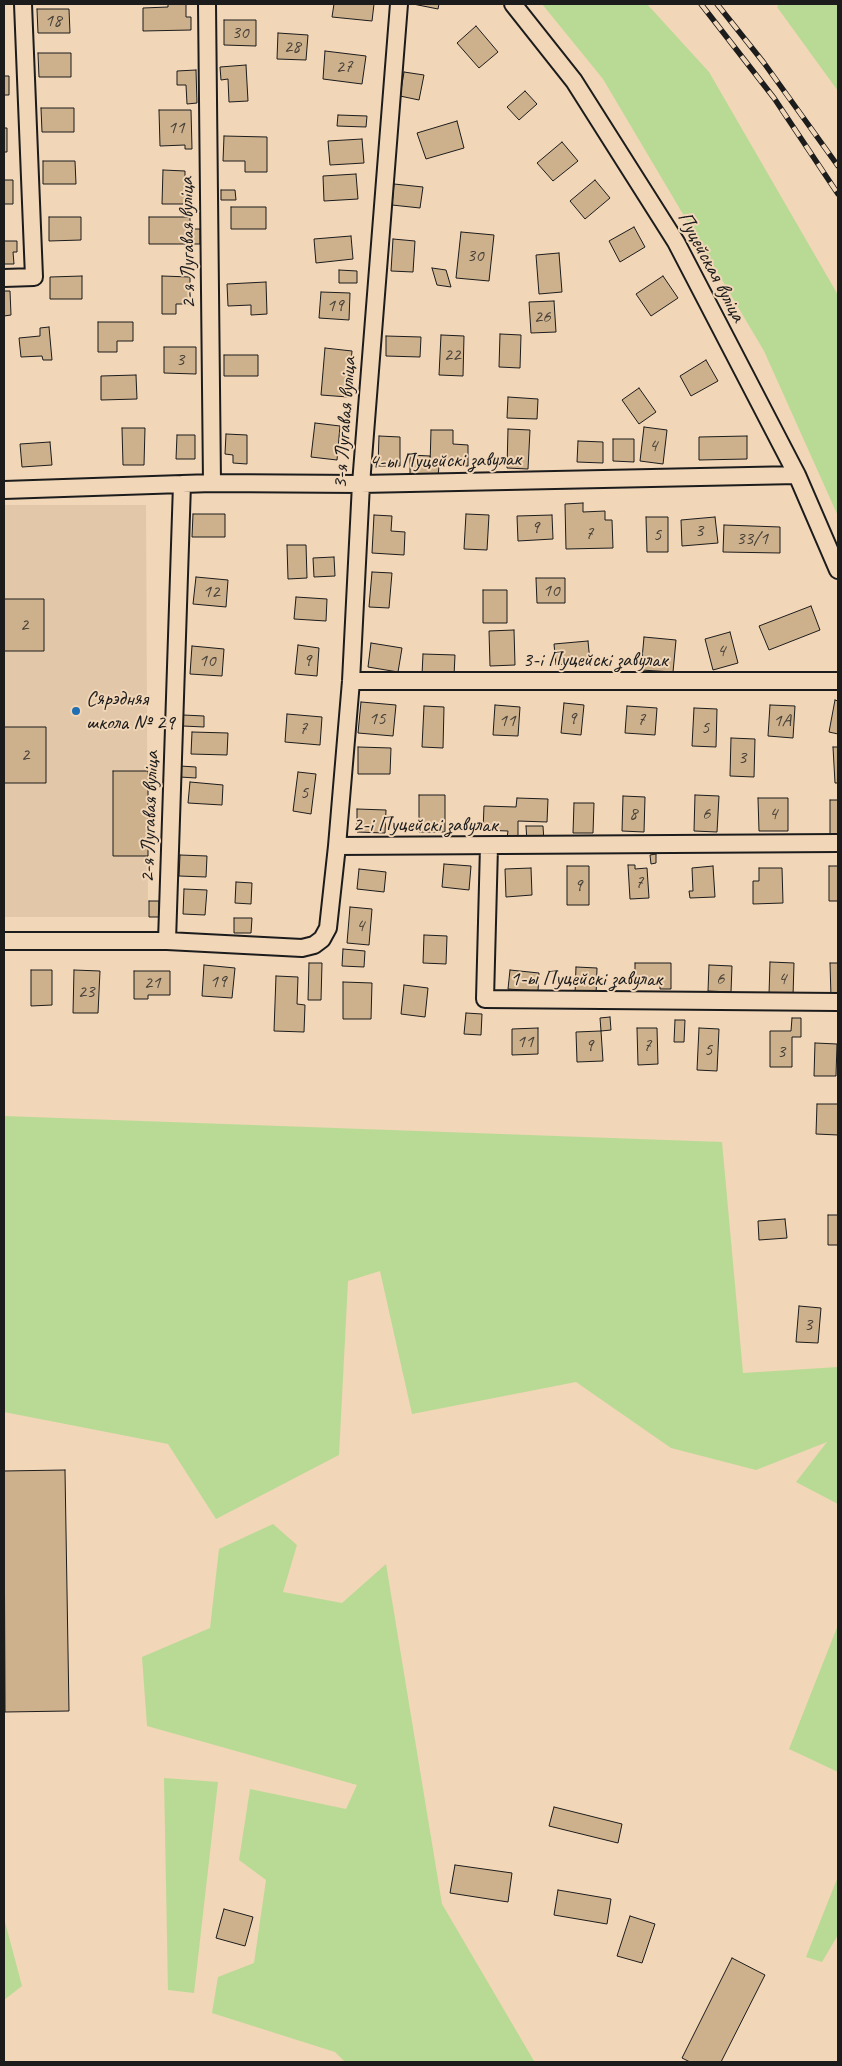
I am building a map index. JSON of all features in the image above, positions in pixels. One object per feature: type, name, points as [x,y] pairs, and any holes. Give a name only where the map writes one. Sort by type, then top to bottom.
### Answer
[{"type":"street","points":[[4,278],[34,277],[23,4]]},
{"type":"street","name":"2-я Лугавая вуліца","points":[[207,4],[212,482]]},
{"type":"street","name":"3-я Лугавая вуліца","points":[[337,846],[351,681],[361,484],[399,4]]},
{"type":"street","name":"Пуцейская вуліца","points":[[513,4],[574,81],[676,242],[797,475],[838,570]]},
{"type":"street","name":"4-ы Пуцейскі завулак","points":[[4,490],[212,482],[361,484],[797,475]]},
{"type":"street","name":"2-я Лугавая вуліца","points":[[167,941],[182,484]]},
{"type":"street","name":"3-і Пуцейскі завулак","points":[[351,681],[838,682]]},
{"type":"street","name":"2-і Пуцейскі завулак","points":[[4,942],[167,941],[302,948],[314,945],[322,940],[328,928],[337,846],[838,843]]},
{"type":"street","name":"1-ы Пуцейскі завулак","points":[[489,846],[485,999],[838,1002]]},
{"type":"shaded area","name":"Сярэдняя школа № 29","points":[[4,505],[146,505],[148,917],[4,917]]},
{"type":"green space","points":[[542,4],[647,4],[709,72],[838,295],[838,516],[764,351],[603,79]]},
{"type":"green space","points":[[779,4],[838,4],[838,91],[777,7]]},
{"type":"green space","points":[[4,1116],[722,1142],[743,1373],[838,1367],[838,1504],[796,1482],[827,1442],[756,1470],[671,1448],[576,1382],[412,1414],[380,1271],[348,1281],[339,1455],[216,1519],[168,1444],[4,1412]]},
{"type":"green space","points":[[273,1524],[297,1545],[283,1592],[342,1603],[386,1564],[442,1904],[534,2061],[541,2062],[345,2062],[335,2052],[212,2013],[218,1977],[254,1963],[266,1880],[239,1860],[250,1789],[346,1809],[357,1785],[147,1726],[142,1657],[210,1628],[219,1549]]},
{"type":"green space","points":[[838,1625],[838,1772],[789,1749]]},
{"type":"green space","points":[[164,1778],[218,1782],[194,1993],[168,1990]]},
{"type":"green space","points":[[837,1879],[838,1935],[822,1962],[806,1957]]},
{"type":"green space","points":[[4,1918],[22,1986],[4,2000]]},
{"type":"building","points":[[168,4],[186,4],[186,17],[191,17],[191,30],[143,31],[143,8],[168,7]]},
{"type":"building","points":[[334,4],[374,4],[372,21],[332,17]]},
{"type":"building","points":[[413,4],[439,4],[438,9]]},
{"type":"building","points":[[37,9],[69,9],[70,33],[38,33]]},
{"type":"building","points":[[224,20],[256,20],[256,46],[224,45]]},
{"type":"building","points":[[476,26],[498,52],[479,68],[457,43]]},
{"type":"building","points":[[278,33],[308,35],[306,60],[277,59]]},
{"type":"building","points":[[325,51],[366,56],[362,84],[323,79]]},
{"type":"building","points":[[38,53],[71,53],[71,77],[39,77]]},
{"type":"building","points":[[246,65],[248,101],[229,102],[228,79],[221,80],[220,67]]},
{"type":"building","points":[[196,70],[197,103],[187,104],[186,85],[177,85],[177,71]]},
{"type":"building","points":[[404,72],[424,75],[419,100],[400,96]]},
{"type":"building","points":[[4,76],[9,76],[9,95],[4,95]]},
{"type":"building","points":[[525,91],[537,104],[519,120],[507,107]]},
{"type":"building","points":[[41,108],[74,108],[74,132],[42,132]]},
{"type":"building","points":[[159,110],[191,110],[192,149],[185,149],[185,145],[160,146]]},
{"type":"building","points":[[338,115],[367,116],[366,127],[337,126]]},
{"type":"building","points":[[457,121],[464,148],[426,159],[417,133]]},
{"type":"building","points":[[4,128],[7,128],[7,152],[4,152]]},
{"type":"building","points":[[224,136],[267,137],[267,172],[245,172],[245,161],[223,161]]},
{"type":"building","points":[[362,139],[364,163],[330,165],[328,141]]},
{"type":"building","points":[[562,142],[578,161],[553,181],[537,163]]},
{"type":"building","points":[[43,161],[75,161],[76,184],[43,184]]},
{"type":"building","points":[[163,170],[185,171],[185,181],[190,181],[190,204],[162,204]]},
{"type":"building","points":[[356,174],[358,199],[324,201],[323,176]]},
{"type":"building","points":[[4,180],[13,180],[13,204],[4,204]]},
{"type":"building","points":[[595,180],[610,198],[585,219],[570,201]]},
{"type":"building","points":[[394,184],[423,187],[420,208],[392,205]]},
{"type":"building","points":[[221,190],[235,190],[236,200],[221,200]]},
{"type":"building","points":[[231,207],[266,207],[266,229],[231,229]]},
{"type":"building","points":[[49,217],[81,217],[81,240],[49,241]]},
{"type":"building","points":[[149,217],[190,217],[190,229],[200,229],[200,244],[149,244]]},
{"type":"building","points":[[634,227],[645,247],[620,262],[609,241]]},
{"type":"building","points":[[461,232],[494,235],[489,281],[456,278]]},
{"type":"building","points":[[351,236],[353,259],[316,263],[314,239]]},
{"type":"building","points":[[393,239],[415,241],[413,272],[391,271]]},
{"type":"building","points":[[4,241],[17,241],[17,252],[13,252],[14,264],[4,264]]},
{"type":"building","points":[[559,253],[562,292],[539,294],[536,255]]},
{"type":"building","points":[[432,268],[446,270],[451,287],[437,285]]},
{"type":"building","points":[[339,270],[357,271],[357,283],[339,283]]},
{"type":"building","points":[[82,276],[82,299],[50,299],[50,277]]},
{"type":"building","points":[[162,276],[190,277],[190,304],[176,304],[176,314],[162,314]]},
{"type":"building","points":[[663,276],[678,298],[651,316],[636,294]]},
{"type":"building","points":[[266,282],[267,314],[251,315],[251,305],[228,306],[227,284]]},
{"type":"building","points":[[4,291],[10,291],[11,315],[4,316]]},
{"type":"building","points":[[321,292],[350,293],[349,320],[319,318]]},
{"type":"building","points":[[554,301],[556,332],[531,333],[529,302]]},
{"type":"building","points":[[98,322],[133,322],[133,341],[117,341],[117,352],[98,352]]},
{"type":"building","points":[[49,327],[52,360],[43,360],[42,356],[21,357],[19,338],[40,336],[40,328]]},
{"type":"building","points":[[500,334],[521,335],[520,368],[499,367]]},
{"type":"building","points":[[441,335],[464,336],[463,376],[439,375]]},
{"type":"building","points":[[386,336],[421,337],[420,357],[386,356]]},
{"type":"building","points":[[164,347],[196,347],[196,374],[164,373]]},
{"type":"building","points":[[325,348],[352,351],[348,397],[321,395]]},
{"type":"building","points":[[224,355],[258,355],[258,376],[224,376]]},
{"type":"building","points":[[706,360],[718,381],[691,396],[680,376]]},
{"type":"building","points":[[136,375],[137,399],[101,400],[101,376]]},
{"type":"building","points":[[639,388],[656,412],[639,424],[622,400]]},
{"type":"building","points":[[508,397],[538,399],[537,419],[507,418]]},
{"type":"building","points":[[315,423],[340,426],[337,460],[311,457]]},
{"type":"building","points":[[644,427],[667,430],[663,464],[640,461]]},
{"type":"building","points":[[122,428],[145,428],[144,465],[123,465]]},
{"type":"building","points":[[508,429],[530,430],[528,469],[507,468]]},
{"type":"building","points":[[431,430],[453,430],[453,444],[468,445],[468,466],[430,466]]},
{"type":"building","points":[[226,434],[247,435],[247,464],[233,463],[233,455],[225,454]]},
{"type":"building","points":[[177,435],[195,435],[195,459],[176,459]]},
{"type":"building","points":[[379,436],[400,437],[400,466],[378,466]]},
{"type":"building","points":[[747,436],[747,459],[699,460],[699,437]]},
{"type":"building","points":[[613,439],[634,439],[634,462],[613,461]]},
{"type":"building","points":[[578,441],[603,442],[603,463],[577,462]]},
{"type":"building","points":[[50,442],[52,465],[22,467],[20,444]]},
{"type":"building","points":[[410,455],[430,456],[430,466],[439,466],[438,476],[410,475]]},
{"type":"building","points":[[583,503],[583,512],[605,511],[605,520],[612,520],[613,548],[566,549],[565,504]]},
{"type":"building","points":[[193,514],[225,514],[225,537],[192,537]]},
{"type":"building","points":[[466,514],[489,515],[487,550],[464,549]]},
{"type":"building","points":[[374,515],[392,516],[391,531],[405,532],[404,555],[372,553]]},
{"type":"building","points":[[552,515],[553,539],[518,541],[517,516]]},
{"type":"building","points":[[646,517],[668,517],[668,552],[647,552]]},
{"type":"building","points":[[715,517],[718,543],[682,546],[681,520]]},
{"type":"building","points":[[724,525],[780,527],[780,553],[723,552]]},
{"type":"building","points":[[287,545],[306,545],[307,578],[288,579]]},
{"type":"building","points":[[334,557],[335,576],[314,577],[313,558]]},
{"type":"building","points":[[372,572],[392,573],[389,608],[369,607]]},
{"type":"building","points":[[196,577],[228,580],[226,607],[193,604]]},
{"type":"building","points":[[536,578],[565,578],[565,603],[537,603]]},
{"type":"building","points":[[483,590],[507,590],[507,623],[483,623]]},
{"type":"building","points":[[296,597],[327,599],[326,621],[294,619]]},
{"type":"building","points":[[4,599],[44,599],[44,651],[4,651]]},
{"type":"building","points":[[811,606],[820,630],[769,650],[759,626]]},
{"type":"building","points":[[514,630],[515,665],[490,666],[489,631]]},
{"type":"building","points":[[730,632],[738,663],[713,670],[705,639]]},
{"type":"building","points":[[644,637],[676,640],[673,672],[641,670]]},
{"type":"building","points":[[588,641],[590,662],[556,665],[554,644]]},
{"type":"building","points":[[371,643],[402,648],[398,672],[368,667]]},
{"type":"building","points":[[298,645],[319,648],[317,676],[295,674]]},
{"type":"building","points":[[192,646],[224,649],[222,676],[190,674]]},
{"type":"building","points":[[423,654],[455,655],[454,676],[422,675]]},
{"type":"building","points":[[835,700],[838,701],[838,734],[829,732]]},
{"type":"building","points":[[361,702],[396,705],[393,736],[358,733]]},
{"type":"building","points":[[564,703],[584,705],[581,735],[561,733]]},
{"type":"building","points":[[495,705],[520,707],[518,736],[493,735]]},
{"type":"building","points":[[770,705],[795,706],[793,738],[768,736]]},
{"type":"building","points":[[424,706],[444,707],[443,748],[422,747]]},
{"type":"building","points":[[627,706],[657,708],[655,735],[625,733]]},
{"type":"building","points":[[694,708],[717,709],[716,747],[692,746]]},
{"type":"building","points":[[287,714],[322,717],[320,745],[285,742]]},
{"type":"building","points":[[183,715],[204,716],[204,727],[183,726]]},
{"type":"building","points":[[4,727],[46,727],[46,783],[4,783]]},
{"type":"building","points":[[192,732],[228,733],[227,755],[191,754]]},
{"type":"building","points":[[731,738],[755,739],[754,777],[730,776]]},
{"type":"building","points":[[358,747],[391,748],[390,774],[358,774]]},
{"type":"building","points":[[833,747],[838,747],[838,783],[835,783]]},
{"type":"building","points":[[180,766],[196,767],[196,778],[180,777]]},
{"type":"building","points":[[113,771],[148,771],[148,856],[113,856]]},
{"type":"building","points":[[298,772],[316,774],[311,814],[293,811]]},
{"type":"building","points":[[190,782],[223,785],[222,805],[188,803]]},
{"type":"building","points":[[419,795],[445,795],[445,832],[419,832]]},
{"type":"building","points":[[695,795],[719,796],[717,832],[694,831]]},
{"type":"building","points":[[623,796],[645,797],[644,832],[622,831]]},
{"type":"building","points":[[517,798],[548,799],[547,822],[518,821],[518,839],[507,838],[508,831],[483,830],[484,806],[516,807]]},
{"type":"building","points":[[758,798],[788,798],[788,831],[759,831]]},
{"type":"building","points":[[830,800],[838,800],[838,835],[830,834]]},
{"type":"building","points":[[574,803],[594,803],[593,833],[573,833]]},
{"type":"building","points":[[357,809],[386,810],[385,833],[357,832]]},
{"type":"building","points":[[526,826],[543,826],[544,842],[527,842]]},
{"type":"building","points":[[656,854],[656,863],[651,864],[650,855]]},
{"type":"building","points":[[180,855],[207,856],[206,877],[179,876]]},
{"type":"building","points":[[444,864],[471,866],[469,890],[442,887]]},
{"type":"building","points":[[628,865],[635,865],[635,869],[647,868],[649,898],[630,899]]},
{"type":"building","points":[[567,866],[589,866],[589,905],[567,905]]},
{"type":"building","points":[[713,866],[715,897],[690,898],[689,891],[693,891],[692,868]]},
{"type":"building","points":[[829,866],[838,866],[838,901],[829,901]]},
{"type":"building","points":[[531,868],[532,895],[506,897],[505,869]]},
{"type":"building","points":[[759,868],[782,868],[783,903],[753,904],[753,881],[759,881]]},
{"type":"building","points":[[359,869],[386,872],[384,892],[357,889]]},
{"type":"building","points":[[236,882],[252,883],[251,904],[235,903]]},
{"type":"building","points":[[184,889],[207,890],[205,915],[183,914]]},
{"type":"building","points":[[149,901],[159,901],[159,917],[149,917]]},
{"type":"building","points":[[350,907],[372,909],[369,945],[347,943]]},
{"type":"building","points":[[234,918],[252,918],[251,933],[234,933]]},
{"type":"building","points":[[424,935],[447,936],[446,964],[423,963]]},
{"type":"building","points":[[343,949],[365,951],[364,967],[342,966]]},
{"type":"building","points":[[770,962],[794,963],[793,996],[769,995]]},
{"type":"building","points":[[309,963],[322,963],[321,1000],[308,1000]]},
{"type":"building","points":[[635,963],[671,963],[671,989],[660,989],[660,985],[635,984]]},
{"type":"building","points":[[830,963],[838,963],[838,997],[831,997]]},
{"type":"building","points":[[204,965],[235,968],[232,998],[202,996]]},
{"type":"building","points":[[709,965],[732,966],[731,992],[708,991]]},
{"type":"building","points":[[576,967],[597,968],[596,996],[575,995]]},
{"type":"building","points":[[31,970],[52,970],[52,1005],[31,1006]]},
{"type":"building","points":[[74,970],[100,971],[98,1013],[73,1013]]},
{"type":"building","points":[[510,970],[539,973],[538,991],[508,989]]},
{"type":"building","points":[[134,971],[170,971],[170,995],[148,995],[148,999],[134,999]]},
{"type":"building","points":[[276,976],[298,977],[297,1004],[305,1005],[304,1032],[274,1031]]},
{"type":"building","points":[[343,982],[372,983],[371,1019],[343,1019]]},
{"type":"building","points":[[404,985],[428,988],[425,1017],[401,1014]]},
{"type":"building","points":[[466,1013],[482,1014],[481,1035],[464,1034]]},
{"type":"building","points":[[610,1017],[611,1030],[601,1031],[600,1018]]},
{"type":"building","points":[[792,1018],[801,1018],[801,1037],[792,1037],[792,1067],[770,1067],[770,1031],[791,1031]]},
{"type":"building","points":[[675,1020],[685,1020],[684,1042],[674,1042]]},
{"type":"building","points":[[538,1028],[538,1054],[512,1055],[512,1029]]},
{"type":"building","points":[[637,1028],[657,1028],[658,1064],[638,1065]]},
{"type":"building","points":[[699,1028],[719,1029],[717,1071],[697,1070]]},
{"type":"building","points":[[601,1031],[603,1061],[577,1062],[576,1032]]},
{"type":"building","points":[[815,1043],[837,1044],[836,1076],[814,1076]]},
{"type":"building","points":[[817,1104],[838,1104],[838,1135],[816,1134]]},
{"type":"building","points":[[828,1215],[838,1215],[838,1245],[828,1245]]},
{"type":"building","points":[[785,1219],[787,1238],[759,1240],[758,1221]]},
{"type":"building","points":[[799,1306],[821,1308],[818,1343],[796,1342]]},
{"type":"building","points":[[65,1470],[69,1711],[5,1712],[4,1471]]},
{"type":"building","points":[[554,1807],[622,1824],[618,1843],[549,1826]]},
{"type":"building","points":[[455,1865],[512,1873],[508,1902],[450,1893]]},
{"type":"building","points":[[558,1890],[611,1899],[607,1924],[554,1915]]},
{"type":"building","points":[[224,1909],[253,1917],[245,1946],[216,1938]]},
{"type":"building","points":[[630,1916],[655,1924],[642,1963],[617,1956]]},
{"type":"building","points":[[732,1958],[765,1975],[721,2062],[690,2062],[682,2058]]},
{"type":"railway","points":[[701,4],[774,98],[838,194]]},
{"type":"railway","points":[[717,4],[764,63],[838,166]]},
{"type":"place","name":"Сярэдняя школа № 29","points":[[76,711]]}]
